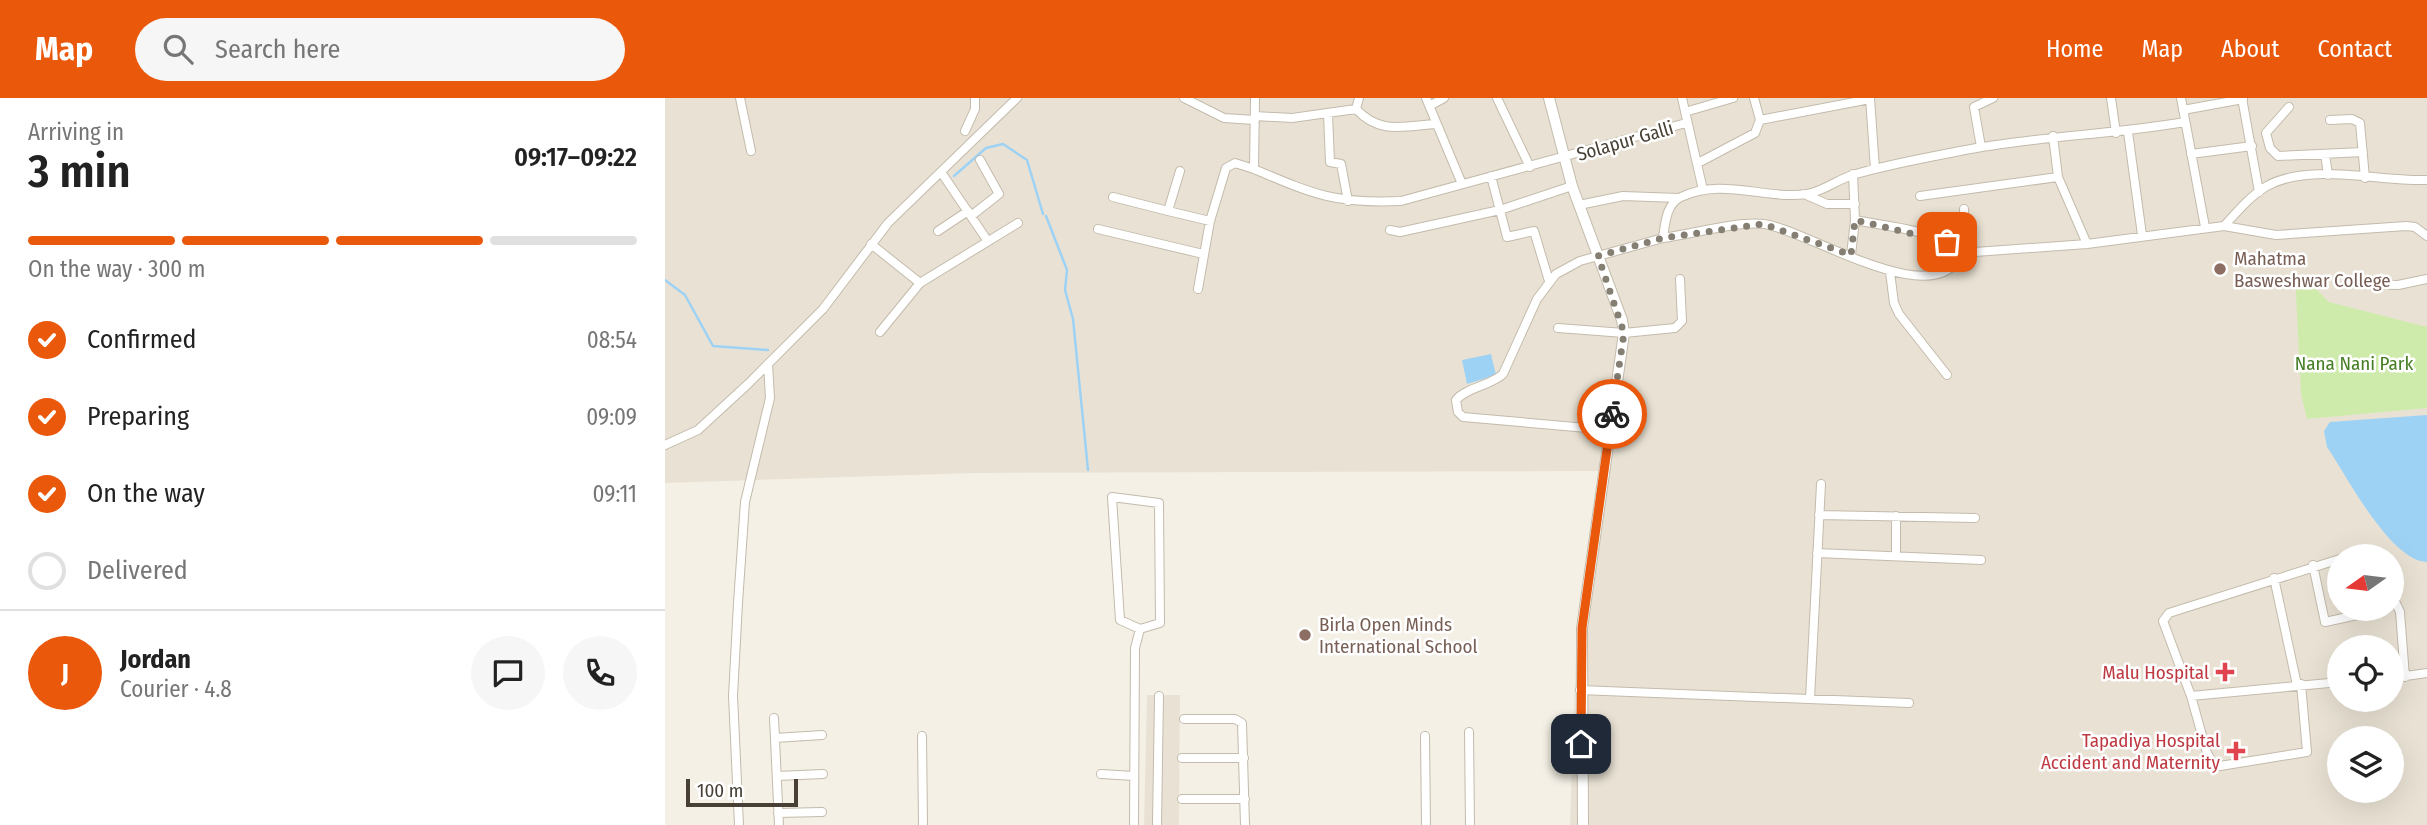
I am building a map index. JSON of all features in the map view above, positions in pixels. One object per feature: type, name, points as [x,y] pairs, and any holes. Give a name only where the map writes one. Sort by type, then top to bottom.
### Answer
[{"type":"street","points":[[740,98],[751,151]]},
{"type":"street","points":[[965,131],[975,109],[975,98]]},
{"type":"street","points":[[665,445],[698,430],[768,364],[823,309],[871,244],[1017,98]]},
{"type":"street","points":[[1184,98],[1224,118],[1292,118],[1356,109]]},
{"type":"street","points":[[1198,289],[1210,221],[1226,168],[1235,163],[1254,169],[1255,98]]},
{"type":"street","points":[[1356,109],[1359,98]]},
{"type":"street","points":[[1444,98],[1429,101],[1462,184]]},
{"type":"street","points":[[1497,98],[1530,167]]},
{"type":"street","points":[[1549,98],[1563,158],[1624,333],[1582,628],[1580,690],[1583,825]]},
{"type":"street","points":[[1682,98],[1703,190]]},
{"type":"street","points":[[1685,112],[1733,98]]},
{"type":"street","points":[[1697,163],[1752,136],[1758,130],[1760,120],[1754,98]]},
{"type":"street","points":[[1981,147],[1974,107],[1993,98]]},
{"type":"street","points":[[2111,98],[2116,133]]},
{"type":"street","points":[[2181,98],[2205,227]]},
{"type":"street","points":[[2183,110],[2243,98],[2259,192]]},
{"type":"street","points":[[1760,120],[1870,99],[1875,169]]},
{"type":"street","points":[[2192,154],[2252,142],[2266,133],[2288,107]]},
{"type":"street","points":[[1356,109],[1368,122],[1381,127],[1436,124]]},
{"type":"street","points":[[1328,114],[1329,162],[1341,164],[1348,201]]},
{"type":"street","points":[[2330,120],[2357,121],[2361,127],[2365,178]]},
{"type":"street","points":[[1804,194],[1853,174],[1981,147],[2053,136],[2128,132],[2185,122]]},
{"type":"street","name":"Solapur Galli","points":[[1254,169],[1307,191],[1348,201],[1401,201],[1686,123]]},
{"type":"street","points":[[2128,132],[2142,235]]},
{"type":"street","points":[[2266,133],[2270,149],[2277,156],[2363,152]]},
{"type":"street","points":[[2053,136],[2058,177],[2087,244]]},
{"type":"street","points":[[2325,153],[2328,175]]},
{"type":"street","points":[[938,231],[999,194],[980,160]]},
{"type":"street","points":[[1168,211],[1180,171]]},
{"type":"street","points":[[941,172],[987,240]]},
{"type":"street","points":[[1851,255],[1855,220],[1853,174]]},
{"type":"street","points":[[2224,226],[2259,192],[2283,180],[2328,175],[2427,180]]},
{"type":"street","points":[[1491,176],[1507,237],[1534,231],[1549,281]]},
{"type":"street","points":[[1920,196],[2058,177]]},
{"type":"street","points":[[1390,230],[1400,232],[1500,210],[1572,186]]},
{"type":"street","points":[[1579,205],[1623,196],[1678,198],[1703,190],[1736,189],[1804,194],[1827,204],[1855,204]]},
{"type":"street","points":[[1113,197],[1210,221]]},
{"type":"street","points":[[1663,238],[1665,219],[1678,198]]},
{"type":"street","points":[[1610,430],[1463,417],[1458,412],[1456,400],[1461,394],[1494,382],[1503,374],[1512,348],[1549,281],[1566,267],[1663,238],[1763,224],[1851,255],[1890,272],[1945,272],[1958,262],[1963,253],[1964,209]]},
{"type":"street","points":[[1855,220],[1934,238],[1963,253],[2087,244],[2224,226],[2276,235],[2406,226],[2415,227],[2427,236]]},
{"type":"street","points":[[880,332],[920,283],[1019,223]]},
{"type":"street","points":[[1098,229],[1203,254]]},
{"type":"street","points":[[871,244],[920,283]]},
{"type":"street","points":[[1890,272],[1891,291],[1899,314],[1947,375]]},
{"type":"street","points":[[1558,328],[1624,333],[1671,330],[1680,325],[1679,279]]},
{"type":"street","points":[[2367,284],[2398,285],[2427,279]]},
{"type":"street","points":[[739,825],[733,696],[738,603],[745,502],[770,398],[768,364]]},
{"type":"street","points":[[1809,699],[1821,484]]},
{"type":"street","points":[[1112,497],[1159,503],[1160,623],[1140,629],[1120,620],[1112,497]]},
{"type":"street","points":[[1819,514],[1976,518]]},
{"type":"street","points":[[1896,516],[1896,556]]},
{"type":"street","points":[[1817,553],[1981,560]]},
{"type":"street","points":[[2274,578],[2299,685],[2307,752],[2214,765],[2207,753],[2191,696],[2163,628],[2165,617],[2274,578],[2327,562]]},
{"type":"street","points":[[2313,565],[2325,622],[2330,621]]},
{"type":"street","points":[[2397,621],[2406,677],[2427,673]]},
{"type":"street","points":[[1133,825],[1135,648],[1140,629]]},
{"type":"street","points":[[2191,696],[2327,683]]},
{"type":"street","points":[[1580,690],[1909,703]]},
{"type":"street","points":[[1157,825],[1159,696]]},
{"type":"street","points":[[774,718],[779,825]]},
{"type":"street","points":[[1184,719],[1239,720],[1243,726],[1245,825]]},
{"type":"street","points":[[1469,732],[1470,825]]},
{"type":"street","points":[[775,738],[822,734]]},
{"type":"street","points":[[922,736],[923,825]]},
{"type":"street","points":[[1425,736],[1426,825]]},
{"type":"street","points":[[1182,758],[1244,758]]},
{"type":"street","points":[[776,776],[823,774]]},
{"type":"street","points":[[1101,774],[1134,776]]},
{"type":"street","points":[[1182,800],[1245,799]]},
{"type":"street","points":[[778,813],[822,812]]},
{"type":"shaded area","points":[[665,98],[2427,98],[2427,825],[1570,825],[1576,654],[1601,471],[975,473],[665,483]]},
{"type":"shaded area","points":[[1147,695],[1180,695],[1179,825],[1144,825]]},
{"type":"green space","name":"Nana Nani Park","points":[[2295,275],[2311,284],[2329,302],[2427,327],[2427,408],[2307,419],[2301,394]]},
{"type":"water","points":[[1491,354],[1496,375],[1467,384],[1462,360]]},
{"type":"water","points":[[2427,415],[2427,562],[2405,552],[2405,544],[2395,544],[2371,515],[2327,447],[2324,431],[2330,422]]},
{"type":"waterway","points":[[954,176],[986,148],[1003,144],[1027,160],[1043,214]]},
{"type":"waterway","points":[[1046,216],[1067,270],[1065,290],[1073,319],[1088,470]]},
{"type":"waterway","points":[[665,280],[685,295],[713,346],[768,350]]},
{"type":"way so far","points":[[1612,414],[1624,333],[1622,320],[1598,256],[1663,238],[1763,224],[1776,226],[1829,249],[1851,255],[1855,220],[1947,242]]},
{"type":"place","name":"Mahatma Basweshwar College","points":[[2220,269]]},
{"type":"place","name":"Birla Open Minds International School","points":[[1305,635]]},
{"type":"place","name":"Malu Hospital","points":[[2225,672]]},
{"type":"place","name":"Tapadiya Hospital Accident and Maternity","points":[[2236,751]]},
{"type":"route","points":[[1581,744],[1582,628],[1612,414]]}]
